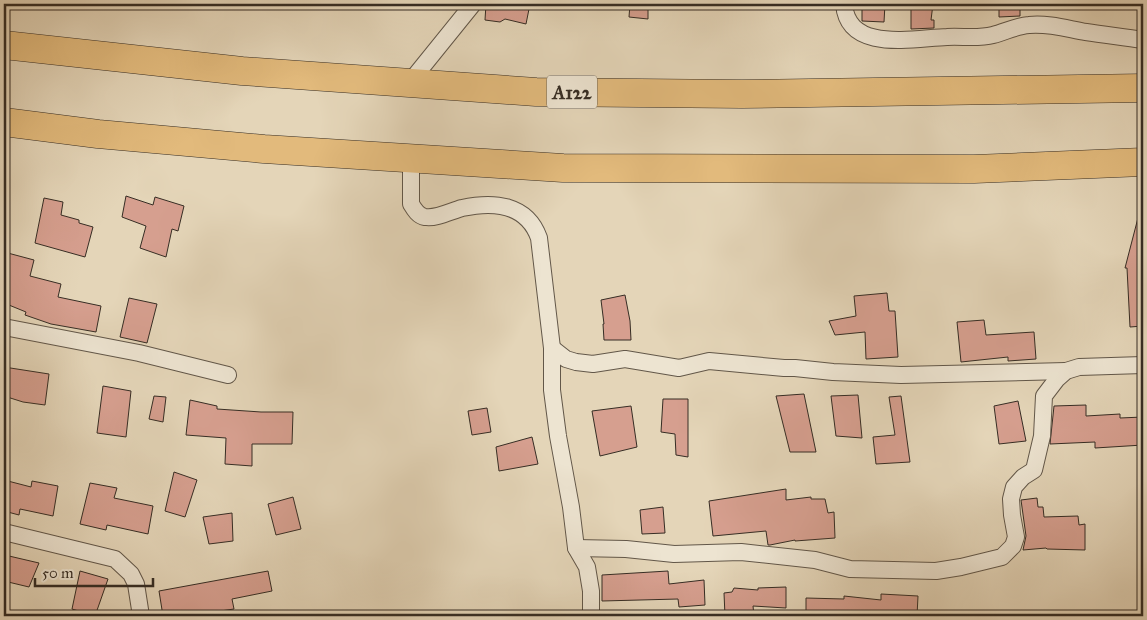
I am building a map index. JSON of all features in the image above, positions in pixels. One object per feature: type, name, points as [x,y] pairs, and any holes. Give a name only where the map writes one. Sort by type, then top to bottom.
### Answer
[{"type":"highway","name":"A122","points":[[4,45],[242,71],[536,92],[742,94],[1143,88]]},
{"type":"highway","points":[[4,122],[98,134],[264,149],[563,168],[974,169],[1143,162]]},
{"type":"street","points":[[410,82],[473,4]]},
{"type":"street","points":[[844,4],[848,22],[858,31],[870,37],[893,40],[992,35],[1011,28],[1029,25],[1050,25],[1143,40]]},
{"type":"street","points":[[411,159],[411,204],[414,210],[422,216],[438,216],[462,208],[499,206],[513,209],[529,219],[536,229],[539,238],[552,348],[552,390],[558,436],[571,507],[576,548],[587,567],[591,591],[591,616]]},
{"type":"street","points":[[4,327],[139,353],[228,375]]},
{"type":"street","points":[[552,348],[566,358],[576,362],[593,364],[625,359],[679,368],[709,361],[833,372],[901,375],[1066,371],[1079,367],[1143,365]]},
{"type":"street","points":[[576,548],[626,549],[674,554],[741,552],[815,560],[850,569],[874,570],[936,571],[1002,557],[1013,546],[1016,537],[1011,499],[1014,487],[1034,470],[1042,436],[1044,396],[1066,371]]},
{"type":"street","points":[[4,532],[115,559],[131,574],[136,584],[142,616]]},
{"type":"building","points":[[486,4],[530,4],[526,24],[505,19],[500,22],[485,20]]},
{"type":"building","points":[[630,4],[648,4],[648,19],[629,17]]},
{"type":"building","points":[[862,4],[885,4],[884,22],[862,21]]},
{"type":"building","points":[[911,4],[933,4],[931,20],[934,20],[934,28],[911,29]]},
{"type":"building","points":[[999,4],[1020,4],[1020,16],[999,17]]},
{"type":"building","points":[[126,196],[153,205],[155,197],[184,206],[178,231],[172,229],[166,257],[140,248],[146,226],[122,217]]},
{"type":"building","points":[[44,198],[63,202],[61,215],[79,220],[79,223],[93,227],[85,257],[35,243]]},
{"type":"building","points":[[1139,214],[1143,215],[1143,326],[1130,327],[1127,268],[1125,268]]},
{"type":"building","points":[[4,252],[34,260],[30,276],[61,284],[58,297],[101,306],[96,332],[51,324],[25,315],[26,312],[4,303]]},
{"type":"building","points":[[887,293],[889,311],[895,311],[898,357],[866,359],[865,332],[835,335],[829,321],[856,316],[854,296]]},
{"type":"building","points":[[625,295],[630,321],[631,340],[604,340],[601,300]]},
{"type":"building","points":[[129,298],[157,304],[147,343],[120,337]]},
{"type":"building","points":[[984,320],[986,335],[1034,332],[1036,359],[1008,361],[1008,357],[961,362],[957,322]]},
{"type":"building","points":[[4,367],[49,374],[45,405],[23,402],[4,396]]},
{"type":"building","points":[[103,386],[131,391],[126,437],[97,433]]},
{"type":"building","points":[[804,394],[816,452],[790,452],[776,396]]},
{"type":"building","points":[[858,395],[862,438],[836,436],[831,396]]},
{"type":"building","points":[[154,396],[166,397],[163,422],[149,419]]},
{"type":"building","points":[[901,396],[910,462],[876,464],[873,437],[895,435],[889,397]]},
{"type":"building","points":[[663,399],[688,399],[688,457],[676,455],[675,434],[661,432]]},
{"type":"building","points":[[190,400],[217,406],[217,409],[293,412],[292,444],[252,444],[252,466],[225,464],[226,438],[186,435]]},
{"type":"building","points":[[1018,401],[1026,441],[999,444],[994,406]]},
{"type":"building","points":[[1086,405],[1086,416],[1120,414],[1120,418],[1143,417],[1143,445],[1095,448],[1095,442],[1050,444],[1054,406]]},
{"type":"building","points":[[631,406],[637,447],[600,456],[592,411]]},
{"type":"building","points":[[487,408],[491,432],[472,435],[468,411]]},
{"type":"building","points":[[532,437],[538,464],[499,471],[496,447]]},
{"type":"building","points":[[174,472],[197,480],[185,517],[165,511]]},
{"type":"building","points":[[4,480],[31,487],[32,481],[58,486],[53,516],[20,509],[19,515],[4,511]]},
{"type":"building","points":[[90,483],[117,488],[114,498],[153,506],[148,534],[107,525],[106,530],[80,524]]},
{"type":"building","points":[[786,489],[786,500],[811,497],[811,499],[825,499],[828,513],[834,512],[835,538],[795,540],[768,545],[766,531],[713,536],[709,501]]},
{"type":"building","points":[[293,497],[301,529],[276,535],[268,504]]},
{"type":"building","points":[[1037,498],[1038,507],[1043,507],[1044,517],[1078,516],[1079,525],[1085,524],[1085,550],[1046,548],[1023,550],[1026,536],[1021,500]]},
{"type":"building","points":[[663,507],[665,533],[642,534],[640,510]]},
{"type":"building","points":[[232,513],[233,541],[209,544],[203,517]]},
{"type":"building","points":[[9,556],[39,563],[29,587],[4,581]]},
{"type":"building","points":[[80,571],[108,579],[95,616],[72,609]]},
{"type":"building","points":[[268,571],[272,591],[232,599],[234,609],[186,616],[163,616],[159,591]]},
{"type":"building","points":[[668,571],[669,584],[704,580],[705,605],[679,607],[678,599],[602,601],[602,575]]},
{"type":"building","points":[[786,587],[786,608],[753,606],[754,616],[725,616],[724,593],[732,592],[734,588],[758,590],[758,588]]},
{"type":"building","points":[[881,594],[918,596],[917,616],[806,616],[806,598],[844,599],[844,596],[881,600]]}]
